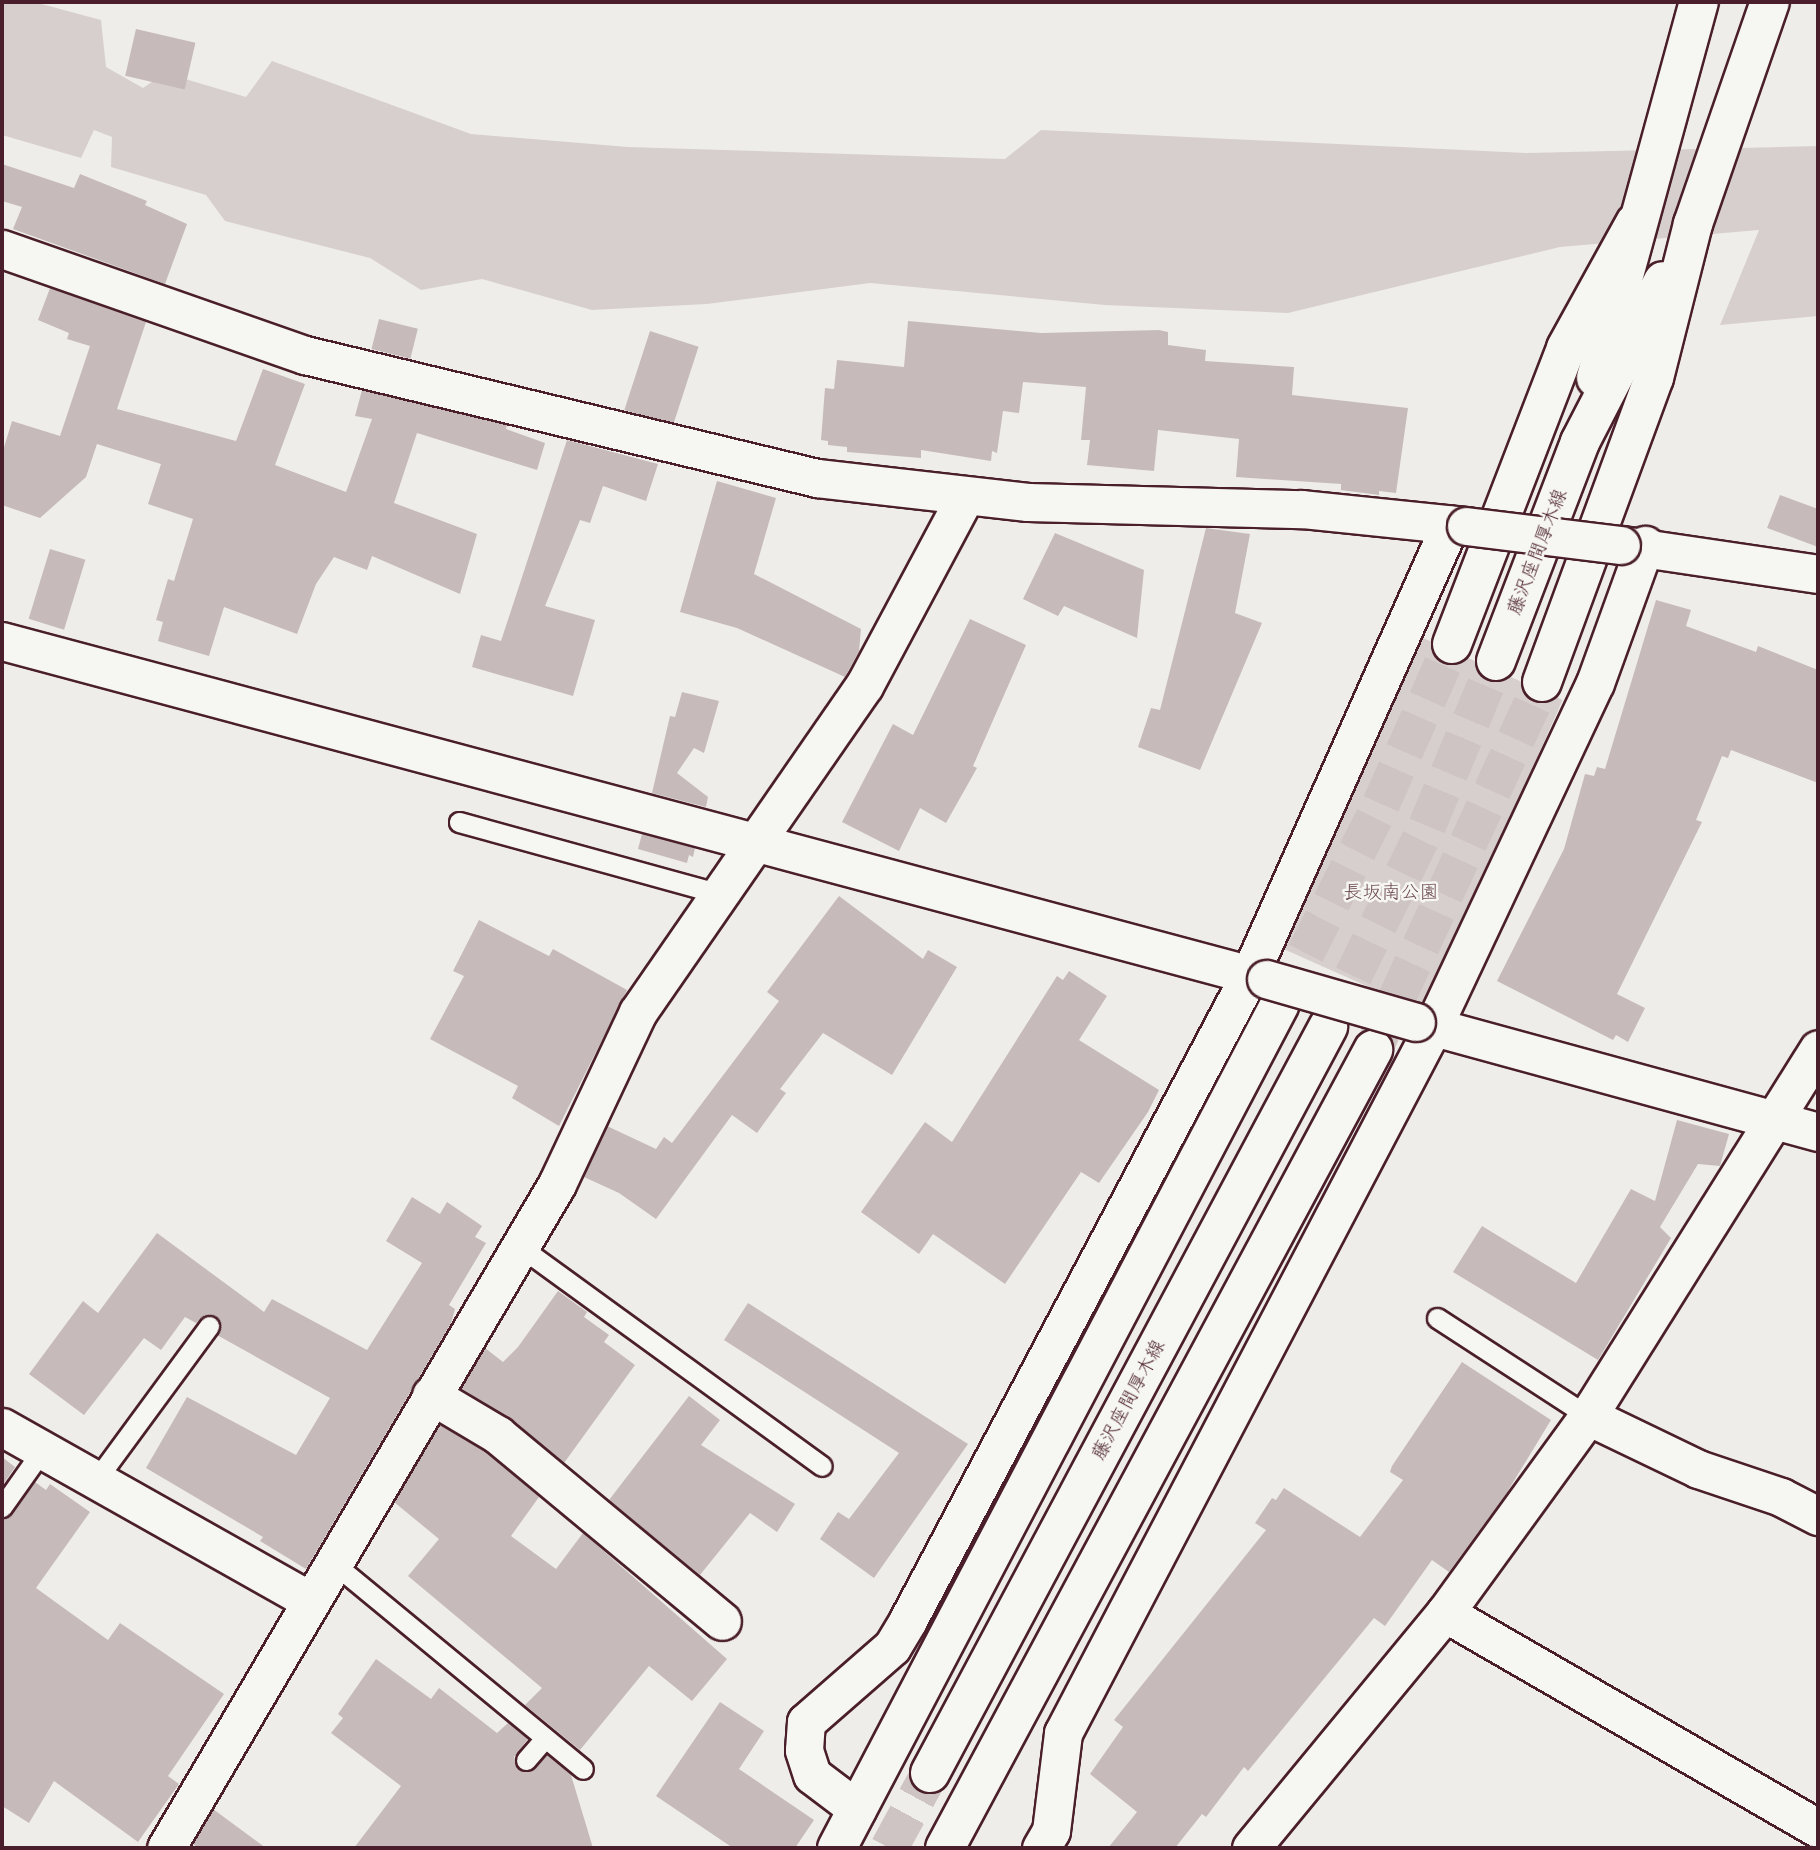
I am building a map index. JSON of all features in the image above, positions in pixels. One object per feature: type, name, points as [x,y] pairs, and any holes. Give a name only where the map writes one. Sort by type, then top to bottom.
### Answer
[{"type":"main road","points":[[1580,442],[1635,223],[1699,2]]},
{"type":"main road","points":[[1542,682],[1654,378],[1693,224],[1770,2]]},
{"type":"main road","points":[[1452,643],[1566,348],[1635,223]]},
{"type":"main road","points":[[1580,442],[1693,224]]},
{"type":"main road","name":"藤沢座間厚木線","points":[[1496,662],[1580,442]]},
{"type":"main road","points":[[837,1848],[1265,986]]},
{"type":"main road","name":"藤沢座間厚木線","points":[[930,1773],[1328,1027]]},
{"type":"main road","points":[[945,1848],[1373,1049]]},
{"type":"street","points":[[2,249],[305,355],[817,478],[965,497],[1302,509],[1633,545],[1818,575]]},
{"type":"street","points":[[166,1848],[309,1600],[557,1184],[638,1012],[864,686],[965,497]]},
{"type":"street","points":[[857,1809],[812,1775],[804,1750],[806,1722],[897,1638],[1265,986],[1458,525]]},
{"type":"street","points":[[1041,1848],[1051,1831],[1063,1733],[1425,1024],[1595,683],[1633,545]]},
{"type":"street","points":[[2,641],[759,841],[1265,986],[1425,1024],[1818,1132]]},
{"type":"street","points":[[1251,1848],[1445,1613],[1588,1416],[1818,1049]]},
{"type":"street","points":[[431,1395],[498,1435],[722,1621]]},
{"type":"street","points":[[1588,1416],[1698,1469],[1781,1497],[1818,1516]]},
{"type":"street","points":[[2,1427],[309,1600]]},
{"type":"street","points":[[1445,1613],[1818,1828]]},
{"type":"lane","points":[[459,822],[721,894]]},
{"type":"lane","points":[[520,1246],[822,1466]]},
{"type":"lane","points":[[1437,1318],[1588,1416]]},
{"type":"lane","points":[[96,1480],[209,1326]]},
{"type":"lane","points":[[2,1507],[43,1450]]},
{"type":"lane","points":[[332,1562],[583,1769]]},
{"type":"lane","points":[[526,1760],[545,1738]]},
{"type":"green space","points":[[2,2],[34,2],[101,20],[106,67],[143,88],[165,73],[246,97],[272,61],[471,134],[628,147],[1005,159],[1041,130],[1526,153],[1818,146],[1818,316],[1720,325],[1759,230],[1560,247],[1288,313],[1105,305],[870,283],[707,304],[592,310],[482,279],[421,290],[370,258],[225,221],[206,195],[111,167],[112,137],[94,130],[81,158],[2,135]]},
{"type":"green space","name":"長坂南公園","points":[[1421,637],[1563,700],[1424,1012],[1282,949]]},
{"type":"building","points":[[136,29],[195,43],[185,89],[125,76]]},
{"type":"building","points":[[2,164],[74,188],[80,174],[147,201],[145,205],[187,224],[165,284],[13,229],[22,207],[2,201]]},
{"type":"building","points":[[50,288],[146,322],[117,409],[236,441],[263,369],[305,384],[275,465],[346,492],[372,419],[355,416],[362,390],[507,425],[506,429],[545,443],[537,470],[417,433],[394,503],[477,534],[460,594],[372,556],[367,570],[334,557],[316,584],[297,634],[224,607],[209,656],[158,641],[163,622],[156,620],[168,579],[174,581],[193,519],[148,504],[161,464],[97,444],[86,477],[40,518],[2,505],[2,454],[12,421],[60,436],[90,346],[67,339],[69,333],[38,320]]},
{"type":"building","points":[[379,319],[418,329],[410,359],[372,349]]},
{"type":"building","points":[[908,321],[1041,333],[1159,330],[1168,332],[1168,345],[1206,350],[1205,361],[1294,367],[1292,395],[1408,408],[1396,493],[1379,491],[1379,495],[1341,490],[1341,484],[1236,477],[1239,439],[1158,430],[1154,471],[1087,465],[1090,440],[1081,440],[1086,387],[1023,382],[1019,413],[1003,411],[997,453],[992,451],[991,461],[921,450],[921,458],[847,452],[847,447],[828,445],[828,441],[821,440],[825,388],[834,389],[837,360],[904,367]]},
{"type":"building","points":[[650,331],[699,347],[673,426],[624,410]]},
{"type":"building","points":[[567,440],[658,464],[646,501],[603,486],[590,523],[580,520],[545,606],[595,620],[573,696],[472,667],[481,635],[501,641]]},
{"type":"building","points":[[717,481],[776,498],[754,574],[861,629],[859,651],[845,677],[737,628],[680,612]]},
{"type":"building","points":[[1780,495],[1818,509],[1818,547],[1767,528]]},
{"type":"building","points":[[1206,528],[1250,534],[1235,613],[1262,623],[1200,770],[1138,747],[1151,708],[1160,710]]},
{"type":"building","points":[[1055,533],[1144,570],[1137,638],[1064,606],[1058,616],[1023,599]]},
{"type":"building","points":[[50,549],[85,560],[64,630],[29,619]]},
{"type":"building","points":[[1656,600],[1691,610],[1686,626],[1756,652],[1758,646],[1818,670],[1818,783],[1731,750],[1728,758],[1722,756],[1696,820],[1702,822],[1617,994],[1645,1008],[1628,1042],[1616,1035],[1613,1040],[1497,981],[1564,849],[1585,774],[1594,776],[1597,767],[1605,769]]},
{"type":"building","points":[[970,619],[1026,645],[973,766],[977,768],[946,823],[920,808],[899,851],[842,822],[893,724],[913,735]]},
{"type":"building","points":[[682,692],[719,701],[704,753],[694,748],[677,773],[708,797],[706,807],[652,793],[670,716],[675,717]]},
{"type":"building","points":[[642,834],[695,848],[693,857],[689,855],[687,863],[638,849]]},
{"type":"building","points":[[839,896],[923,959],[928,950],[957,967],[892,1075],[823,1033],[780,1089],[786,1093],[757,1133],[732,1115],[656,1219],[619,1193],[584,1177],[607,1126],[656,1149],[664,1137],[672,1143],[779,1001],[767,992]]},
{"type":"building","points":[[479,920],[549,956],[553,949],[627,990],[559,1126],[512,1098],[518,1086],[430,1039],[464,976],[453,971]]},
{"type":"building","points":[[1069,971],[1107,996],[1079,1040],[1159,1090],[1148,1112],[1099,1183],[1081,1172],[1005,1284],[933,1234],[919,1254],[861,1212],[925,1122],[952,1142],[1057,976],[1063,980]]},
{"type":"building","points":[[1677,1120],[1729,1134],[1720,1166],[1698,1164],[1660,1227],[1671,1238],[1598,1360],[1453,1272],[1482,1226],[1576,1283],[1631,1189],[1655,1201]]},
{"type":"building","points":[[412,1197],[440,1214],[447,1202],[482,1226],[475,1237],[486,1243],[449,1305],[455,1309],[451,1323],[306,1569],[260,1541],[263,1537],[146,1468],[187,1397],[296,1455],[330,1398],[217,1335],[221,1327],[216,1316],[205,1315],[196,1323],[185,1317],[161,1350],[144,1338],[84,1415],[29,1374],[83,1301],[98,1313],[157,1233],[264,1312],[272,1299],[367,1350],[422,1263],[386,1241]]},
{"type":"building","points":[[558,1291],[587,1312],[584,1317],[609,1335],[604,1342],[635,1365],[564,1463],[511,1419],[461,1388],[485,1348],[503,1362],[518,1347]]},
{"type":"building","points":[[748,1303],[968,1444],[874,1578],[820,1539],[838,1512],[849,1519],[899,1453],[724,1340]]},
{"type":"building","points":[[1462,1362],[1551,1420],[1506,1494],[1449,1572],[1432,1560],[1385,1626],[1374,1618],[1248,1771],[1244,1767],[1206,1817],[1202,1814],[1175,1848],[1108,1848],[1137,1812],[1090,1774],[1123,1727],[1114,1720],[1266,1530],[1255,1523],[1272,1498],[1276,1500],[1284,1488],[1360,1537],[1403,1480],[1390,1472],[1392,1466]]},
{"type":"building","points":[[689,1396],[720,1420],[701,1445],[795,1504],[777,1532],[750,1513],[700,1575],[609,1500]]},
{"type":"building","points":[[440,1425],[486,1452],[539,1497],[511,1536],[556,1569],[583,1533],[727,1659],[692,1701],[649,1666],[580,1750],[525,1705],[542,1688],[408,1576],[439,1539],[394,1502]]},
{"type":"building","points":[[2,1457],[15,1467],[2,1486]]},
{"type":"building","points":[[35,1482],[46,1490],[50,1484],[90,1512],[36,1588],[108,1640],[120,1623],[224,1694],[168,1776],[179,1784],[138,1842],[54,1781],[29,1823],[2,1806],[2,1519],[12,1514]]},
{"type":"building","points":[[376,1659],[431,1699],[439,1688],[497,1733],[508,1723],[528,1739],[514,1757],[519,1770],[531,1771],[547,1755],[571,1775],[593,1848],[354,1848],[401,1786],[331,1733],[343,1718],[338,1714]]},
{"type":"building","points":[[720,1702],[764,1731],[739,1769],[814,1820],[795,1848],[733,1848],[656,1796]]},
{"type":"building","points":[[213,1809],[266,1848],[198,1848],[193,1844]]},
{"type":"tunnel","points":[[1280,1004],[1381,804],[1452,644]]},
{"type":"tunnel","points":[[1328,1027],[1427,826],[1496,661]]},
{"type":"tunnel","points":[[1373,1050],[1542,682]]},
{"type":"tunnel","points":[[889,1848],[930,1773]]}]
